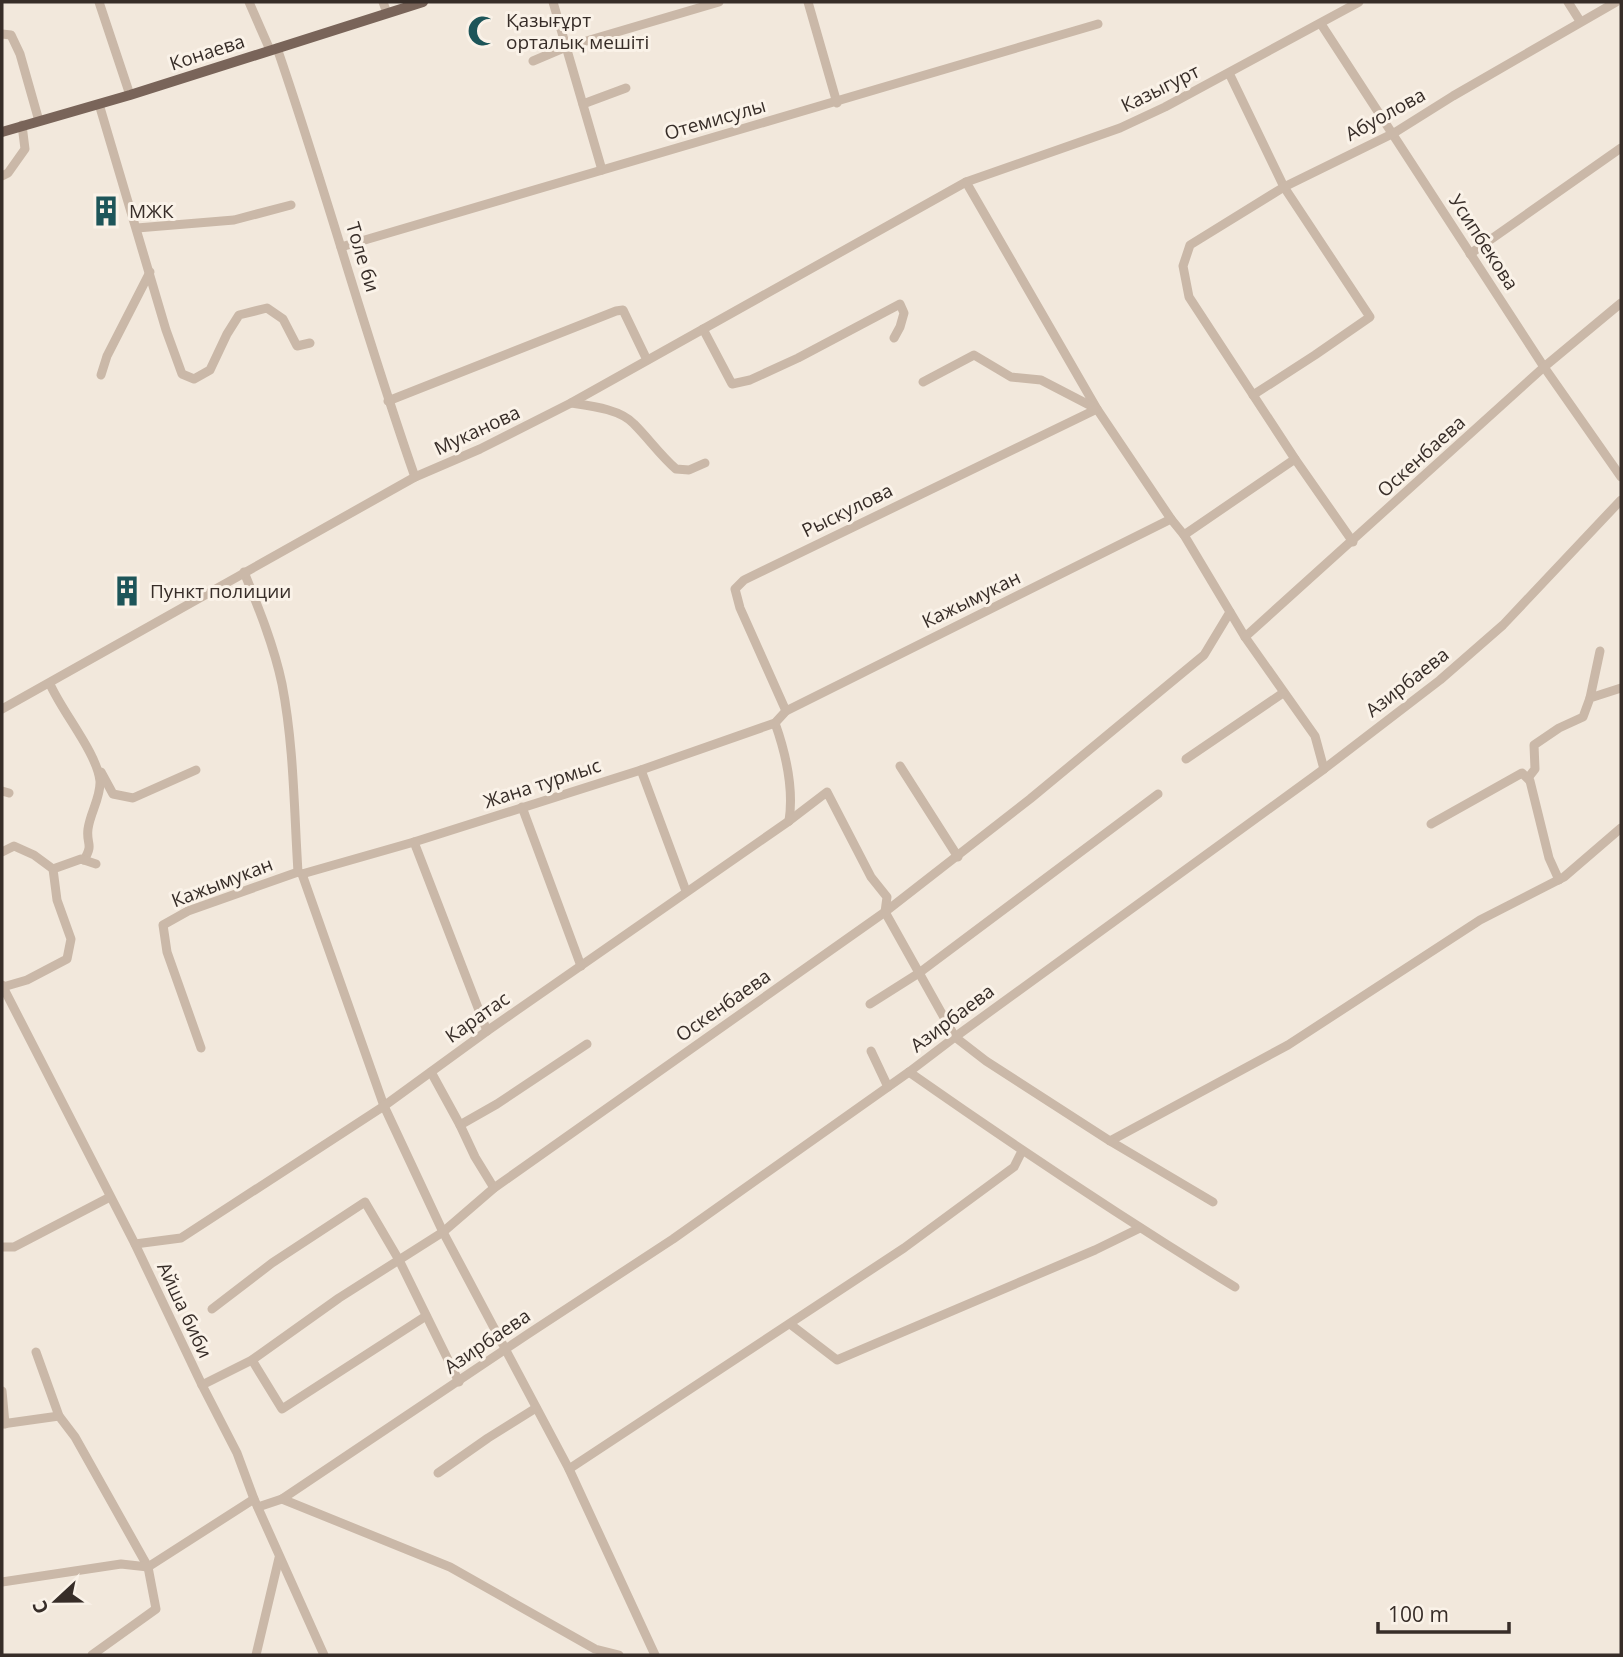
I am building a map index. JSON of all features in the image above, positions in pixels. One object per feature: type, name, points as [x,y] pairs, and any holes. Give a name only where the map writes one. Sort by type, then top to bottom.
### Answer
[{"type":"main road","name":"Конаева","points":[[2,132],[273,49],[385,7],[423,2]]},
{"type":"street","points":[[99,2],[130,94]]},
{"type":"street","name":"Толе би","points":[[249,2],[273,49],[323,184],[388,401],[415,477]]},
{"type":"street","points":[[553,2],[602,170]]},
{"type":"street","points":[[533,61],[566,47],[719,2]]},
{"type":"street","points":[[808,2],[837,103]]},
{"type":"street","name":"Казыгурт","points":[[966,182],[1119,128],[1166,107],[1359,2]]},
{"type":"street","points":[[1569,2],[1580,21]]},
{"type":"street","name":"Абуолова","points":[[1253,395],[1189,297],[1183,265],[1190,245],[1284,187],[1394,133],[1616,2]]},
{"type":"street","name":"Отемисулы","points":[[341,247],[1098,24]]},
{"type":"street","name":"Усипбекова","points":[[1321,24],[1544,367],[1621,477]]},
{"type":"street","points":[[2,34],[11,36],[20,54],[39,121]]},
{"type":"street","points":[[1229,73],[1284,187],[1370,317],[1253,395],[1353,542]]},
{"type":"street","points":[[583,104],[626,88]]},
{"type":"street","points":[[99,104],[166,330],[182,374],[194,379],[210,370],[239,315],[267,308],[283,319],[298,346],[310,343]]},
{"type":"street","points":[[2,176],[8,173],[25,149],[22,125]]},
{"type":"street","points":[[1470,254],[1621,148]]},
{"type":"street","points":[[966,182],[1097,409],[1184,535],[1245,637],[1315,736],[1324,769]]},
{"type":"street","name":"Муканова","points":[[2,709],[415,477],[480,449],[571,403],[966,182]]},
{"type":"street","points":[[137,228],[234,220],[291,205]]},
{"type":"street","points":[[101,375],[107,356],[149,272]]},
{"type":"street","name":"Оскенбаева","points":[[1245,637],[1544,367],[1621,303]]},
{"type":"street","points":[[703,329],[732,384],[750,380],[798,358],[900,304],[904,313],[894,338]]},
{"type":"street","points":[[388,401],[616,311],[623,310],[646,360]]},
{"type":"street","points":[[923,382],[974,355],[1012,377],[1041,380],[1097,409]]},
{"type":"street","points":[[571,403],[620,415],[633,422],[676,469],[689,470],[705,463]]},
{"type":"street","name":"Рыскулова","points":[[786,711],[740,608],[735,589],[744,580],[1097,409]]},
{"type":"street","points":[[1184,535],[1295,459]]},
{"type":"street","name":"Азирбаева","points":[[148,1567],[256,1503],[282,1499],[673,1239],[909,1072],[1324,769],[1440,680],[1503,625],[1621,500]]},
{"type":"street","name":"Кажымукан","points":[[786,711],[1171,519]]},
{"type":"street","points":[[244,572],[263,619],[281,682],[288,723],[300,873],[384,1106],[443,1232],[569,1469],[655,1655]]},
{"type":"street","name":"Оскенбаева","points":[[202,1385],[252,1360],[339,1298],[443,1232],[494,1188],[885,912],[958,857],[1204,655],[1230,612]]},
{"type":"street","points":[[1528,778],[1535,769],[1534,745],[1559,728],[1583,717],[1600,651]]},
{"type":"street","points":[[50,684],[113,794],[133,798],[196,770]]},
{"type":"street","points":[[1590,698],[1621,688]]},
{"type":"street","points":[[1186,759],[1283,692]]},
{"type":"street","name":"Жана турмыс","points":[[300,873],[414,842],[641,769],[775,723],[786,711]]},
{"type":"street","points":[[775,723],[785,751],[792,803],[789,821]]},
{"type":"street","points":[[84,860],[91,848],[88,831],[100,784],[96,765]]},
{"type":"street","points":[[900,766],[958,857]]},
{"type":"street","points":[[641,769],[686,891]]},
{"type":"street","points":[[1431,824],[1522,773],[1531,780],[1549,858],[1559,880]]},
{"type":"street","name":"Каратас","points":[[135,1244],[181,1238],[384,1106],[827,792],[871,877],[887,897],[885,912]]},
{"type":"street","points":[[870,1003],[919,973],[1158,794]]},
{"type":"street","points":[[522,807],[581,966]]},
{"type":"street","points":[[1110,1140],[1288,1045],[1480,920],[1559,880],[1621,828]]},
{"type":"street","points":[[414,842],[487,1031]]},
{"type":"street","points":[[2,852],[14,846],[34,855],[53,869],[57,900],[71,939],[67,959],[27,981],[2,986]]},
{"type":"street","points":[[53,869],[81,859],[96,864]]},
{"type":"street","name":"Кажымукан","points":[[201,1048],[167,952],[163,925],[200,907],[300,873]]},
{"type":"street","points":[[885,912],[955,1037],[986,1061],[1213,1202]]},
{"type":"street","name":"Айша биби","points":[[2,986],[135,1244],[237,1453],[256,1503],[324,1655]]},
{"type":"street","points":[[460,1125],[497,1104],[587,1044]]},
{"type":"street","points":[[871,1051],[888,1087]]},
{"type":"street","points":[[431,1072],[494,1188]]},
{"type":"street","points":[[909,1072],[1022,1151],[1235,1287]]},
{"type":"street","points":[[569,1469],[904,1248],[1014,1167],[1022,1151]]},
{"type":"street","points":[[2,1247],[14,1247],[110,1197]]},
{"type":"street","points":[[212,1308],[272,1263],[365,1202],[399,1260],[459,1382]]},
{"type":"street","points":[[790,1324],[837,1360],[1095,1250],[1140,1228]]},
{"type":"street","points":[[252,1360],[282,1409],[426,1316]]},
{"type":"street","points":[[36,1352],[59,1416],[75,1437],[148,1567],[154,1588],[156,1609],[92,1655]]},
{"type":"street","points":[[2,1391],[3,1424],[59,1416]]},
{"type":"street","points":[[438,1473],[536,1408]]},
{"type":"street","points":[[282,1499],[450,1567],[596,1649],[618,1655]]},
{"type":"street","points":[[256,1655],[279,1556]]},
{"type":"street","points":[[2,1582],[121,1564],[148,1567]]},
{"type":"place","name":"Қазығұрт орталық мешіті","points":[[483,31]]},
{"type":"place","name":"МЖК","points":[[106,211]]},
{"type":"place","name":"Пункт полиции","points":[[127,591]]}]
